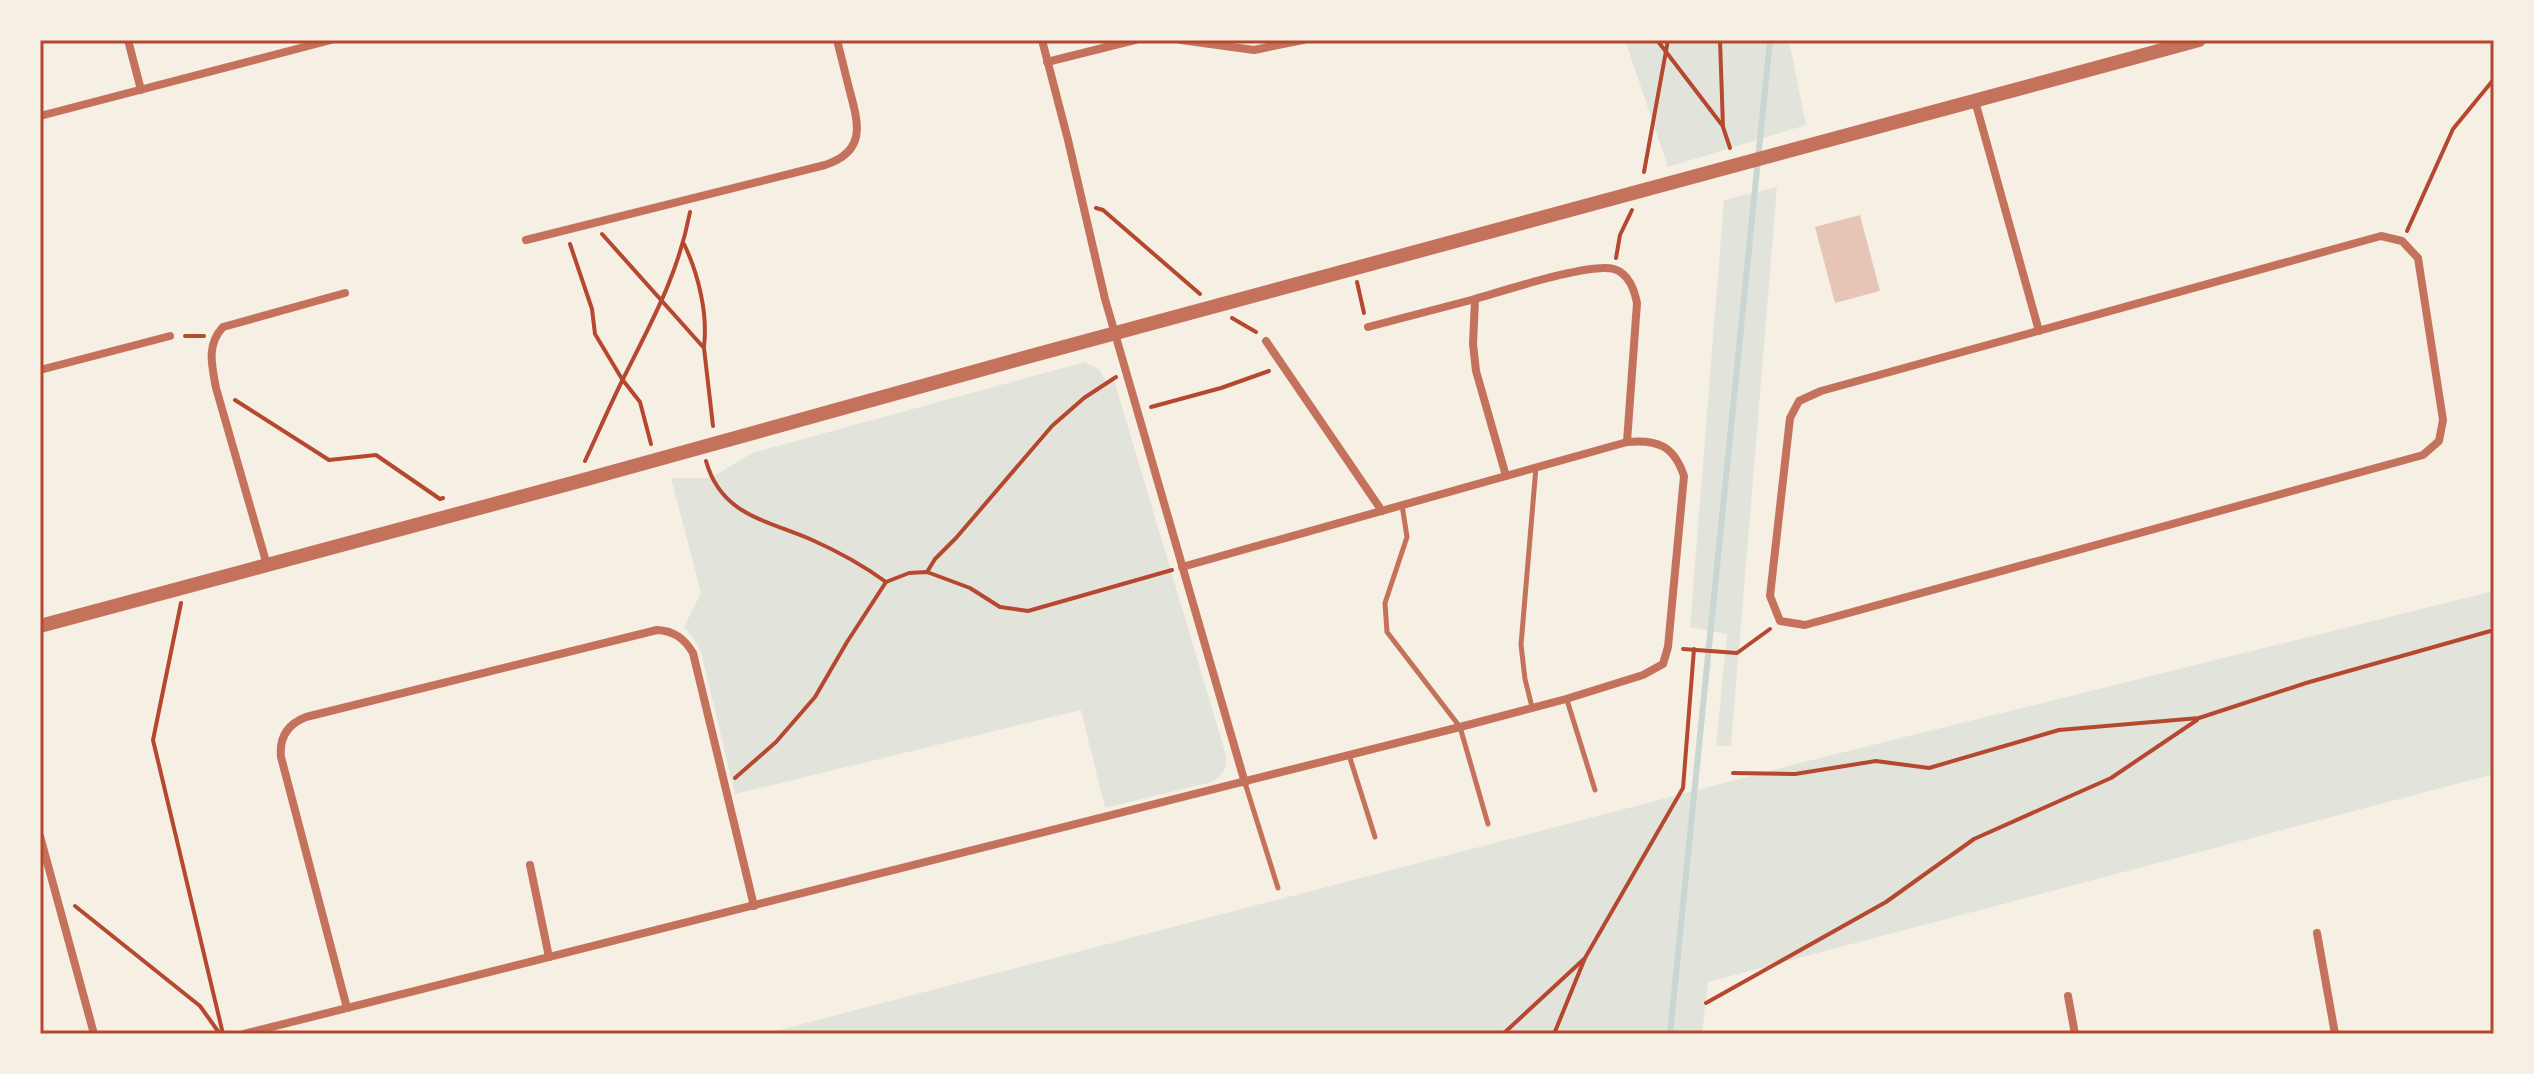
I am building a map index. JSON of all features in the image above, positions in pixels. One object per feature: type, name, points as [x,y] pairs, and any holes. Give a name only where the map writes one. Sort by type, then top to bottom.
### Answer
[{"type":"street","points":[[128,40],[141,90]]},
{"type":"street","points":[[40,116],[331,40]]},
{"type":"street","points":[[526,240],[825,165],[845,156],[856,139],[858,120],[837,40]]},
{"type":"street","points":[[1042,40],[1114,334],[1245,783]]},
{"type":"street","points":[[1047,62],[1135,40]]},
{"type":"street","points":[[1181,40],[1254,50],[1303,40]]},
{"type":"street","points":[[40,626],[2199,40]]},
{"type":"street","points":[[1975,101],[2039,331]]},
{"type":"street","points":[[2381,236],[2402,241],[2418,258],[2443,420],[2439,441],[2423,455],[1805,625],[1780,621],[1770,596],[1790,418],[1799,401],[1821,391],[2039,331],[2381,236]]},
{"type":"street","points":[[1368,327],[1594,267],[1615,269],[1626,276],[1637,303],[1627,442]]},
{"type":"street","points":[[267,565],[216,388],[212,366],[214,336],[223,327],[345,293]]},
{"type":"street","points":[[1475,299],[1473,344],[1476,371],[1506,476]]},
{"type":"street","points":[[40,370],[170,336]]},
{"type":"street","points":[[1266,341],[1382,511]]},
{"type":"street","points":[[244,1034],[1245,783],[1566,699],[1643,675],[1663,664],[1668,647],[1684,476],[1678,459],[1661,444],[1627,442],[1182,567]]},
{"type":"street","points":[[347,1008],[281,757],[283,736],[297,720],[306,717],[648,632],[675,633],[693,653],[754,906]]},
{"type":"street","points":[[40,836],[94,1034]]},
{"type":"street","points":[[530,865],[549,957]]},
{"type":"street","points":[[2317,933],[2335,1034]]},
{"type":"street","points":[[2068,996],[2075,1034]]},
{"type":"lane","points":[[1532,708],[1521,645],[1536,467]]},
{"type":"lane","points":[[1402,505],[1407,537],[1385,603],[1387,632],[1460,727],[1488,824]]},
{"type":"lane","points":[[1566,699],[1595,790]]},
{"type":"lane","points":[[1349,755],[1375,837]]},
{"type":"lane","points":[[1245,783],[1278,888]]},
{"type":"path","points":[[1657,40],[1723,127]]},
{"type":"path","points":[[1615,269],[1620,235],[1641,192],[1668,40]]},
{"type":"path","points":[[1720,40],[1723,127],[1736,166]]},
{"type":"path","points":[[2402,241],[2453,129],[2494,79]]},
{"type":"path","points":[[576,482],[622,379],[662,303],[684,244],[693,198]]},
{"type":"path","points":[[1082,205],[1103,210],[1187,285],[1266,341]]},
{"type":"path","points":[[593,223],[704,348]]},
{"type":"path","points":[[565,230],[592,309],[595,334],[640,402],[655,460]]},
{"type":"path","points":[[684,244],[692,260],[706,327],[704,348],[715,444]]},
{"type":"path","points":[[1353,269],[1368,327]]},
{"type":"path","points":[[170,336],[214,336]]},
{"type":"path","points":[[1136,411],[1221,388],[1283,366]]},
{"type":"path","points":[[927,572],[1052,426],[1112,378]]},
{"type":"path","points":[[216,388],[329,460],[376,455],[440,499],[455,495]]},
{"type":"path","points":[[576,462],[586,459]]},
{"type":"path","points":[[710,475],[723,495],[738,508],[864,566],[886,582]]},
{"type":"path","points":[[736,778],[776,742],[815,697],[886,582],[909,573],[927,572],[970,588],[1000,607],[1028,611],[1167,571]]},
{"type":"path","points":[[184,586],[153,740],[221,1034]]},
{"type":"path","points":[[1680,649],[1737,653],[1772,628]]},
{"type":"path","points":[[1733,773],[1795,774],[1876,761],[1929,768],[2059,730],[2199,718],[2306,683],[2494,630]]},
{"type":"path","points":[[1554,1034],[1585,958],[1683,788],[1694,649]]},
{"type":"path","points":[[1706,1003],[1886,902],[1974,839],[2111,778],[2199,718]]},
{"type":"path","points":[[54,890],[200,1006],[221,1034]]},
{"type":"path","points":[[1503,1034],[1585,958]]},
{"type":"shaded area","points":[[1625,40],[1789,40],[1806,125],[1668,167]]},
{"type":"shaded area","points":[[1777,187],[1731,746],[1716,746],[1727,634],[1690,627],[1724,200]]},
{"type":"shaded area","points":[[1085,362],[1099,369],[1106,381],[1114,380],[1225,752],[1226,765],[1220,776],[1212,782],[1105,808],[1081,710],[735,794],[701,652],[684,627],[701,593],[671,478],[711,478],[752,453]]},
{"type":"shaded area","points":[[2494,591],[2494,774],[1708,982],[1702,1034],[764,1034],[1800,763]]},
{"type":"building","points":[[1860,215],[1880,291],[1835,303],[1815,227]]},
{"type":"waterway","points":[[1670,1034],[1770,40]]}]
